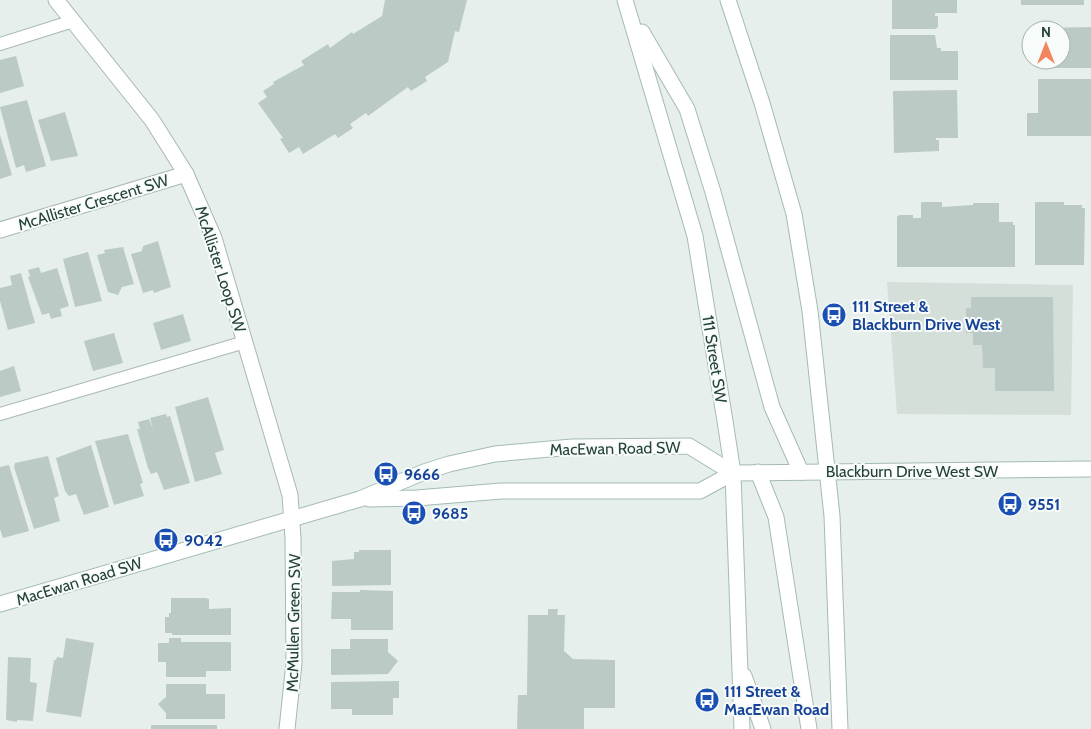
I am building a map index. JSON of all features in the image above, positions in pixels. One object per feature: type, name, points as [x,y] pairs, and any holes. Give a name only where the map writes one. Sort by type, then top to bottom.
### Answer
[{"type":"street","name":"McAllister Loop SW","points":[[56,0],[152,120],[186,174],[214,238],[287,483],[292,517]]},
{"type":"street","points":[[728,0],[762,103],[794,214],[810,311],[828,472],[840,729]]},
{"type":"street","points":[[627,6],[686,109],[712,192],[772,406],[800,472]]},
{"type":"street","name":"111 Street SW","points":[[627,6],[695,236],[733,473],[742,729]]},
{"type":"street","name":"McAllister Crescent SW","points":[[0,230],[186,174]]},
{"type":"street","name":"MacEwan Road SW","points":[[0,604],[292,517],[360,499],[424,472],[495,454],[572,447],[689,446],[733,473],[700,491],[502,491],[418,498],[360,499]]},
{"type":"street","name":"Blackburn Drive West SW","points":[[733,473],[1091,469]]},
{"type":"street","points":[[758,472],[776,517],[809,729]]},
{"type":"street","name":"McMullen Green SW","points":[[288,729],[294,663],[292,517]]},
{"type":"street","points":[[740,665],[760,716],[763,729]]},
{"type":"lane","points":[[0,44],[73,21]]},
{"type":"lane","points":[[0,414],[245,342]]},
{"type":"shaded area","points":[[887,282],[1073,285],[1071,415],[897,414]]},
{"type":"building","points":[[385,0],[467,0],[459,32],[455,31],[448,62],[425,77],[427,81],[411,91],[408,87],[368,116],[366,113],[350,124],[353,128],[338,138],[335,134],[303,154],[299,147],[289,153],[280,139],[283,138],[258,103],[267,97],[263,91],[274,84],[273,82],[304,65],[301,61],[328,44],[330,48],[352,32],[353,34],[382,16]]},
{"type":"building","points":[[892,0],[957,0],[957,13],[935,13],[935,16],[938,16],[938,27],[935,29],[892,29]]},
{"type":"building","points":[[1021,0],[1084,0],[1084,5],[1021,5]]},
{"type":"building","points":[[1071,27],[1091,27],[1091,68],[1071,68]]},
{"type":"building","points":[[890,35],[935,35],[937,48],[941,48],[941,51],[958,51],[958,80],[890,80]]},
{"type":"building","points":[[16,56],[24,86],[0,93],[0,60]]},
{"type":"building","points":[[1038,79],[1091,79],[1091,136],[1027,136],[1027,113],[1038,113]]},
{"type":"building","points":[[957,90],[958,138],[936,138],[936,140],[939,140],[939,151],[894,153],[893,91]]},
{"type":"building","points":[[27,100],[46,166],[26,172],[24,165],[16,168],[0,107]]},
{"type":"building","points":[[65,112],[78,156],[51,161],[38,120]]},
{"type":"building","points":[[0,135],[12,175],[0,179]]},
{"type":"building","points":[[921,202],[942,202],[942,207],[973,205],[973,203],[999,203],[999,222],[1013,222],[1013,225],[1015,225],[1015,267],[897,267],[897,217],[899,215],[913,215],[913,218],[921,218]]},
{"type":"building","points":[[1035,202],[1064,202],[1064,205],[1082,205],[1082,208],[1085,208],[1084,265],[1035,265]]},
{"type":"building","points":[[158,241],[171,287],[154,293],[153,290],[143,293],[131,254],[142,251],[143,246]]},
{"type":"building","points":[[123,247],[134,284],[122,287],[118,295],[108,292],[97,255],[105,253],[104,250]]},
{"type":"building","points":[[88,252],[102,301],[75,307],[63,259]]},
{"type":"building","points":[[39,267],[41,273],[57,268],[69,306],[60,309],[62,316],[51,319],[49,313],[42,315],[28,277],[30,276],[28,270]]},
{"type":"building","points":[[21,273],[35,323],[8,330],[0,301],[0,288],[12,285],[10,276]]},
{"type":"building","points":[[971,297],[1053,297],[1054,391],[995,391],[995,368],[983,368],[982,345],[973,345],[973,333],[966,333],[966,308],[971,308]]},
{"type":"building","points":[[183,314],[191,341],[161,350],[153,323]]},
{"type":"building","points":[[114,333],[123,363],[93,371],[84,341]]},
{"type":"building","points":[[14,366],[21,391],[0,397],[0,371]]},
{"type":"building","points":[[208,397],[224,450],[215,453],[222,474],[195,482],[175,407]]},
{"type":"building","points":[[166,414],[167,417],[170,416],[190,483],[164,490],[157,472],[151,474],[148,468],[137,429],[140,429],[138,422],[149,419],[153,429],[150,418]]},
{"type":"building","points":[[128,434],[143,483],[140,484],[144,496],[114,505],[95,441]]},
{"type":"building","points":[[91,445],[109,507],[84,515],[76,494],[69,496],[65,491],[56,458]]},
{"type":"building","points":[[48,456],[59,496],[54,498],[60,521],[34,529],[14,467],[15,463]]},
{"type":"building","points":[[9,465],[29,531],[3,538],[0,529],[0,467]]},
{"type":"building","points":[[359,550],[391,550],[391,585],[332,586],[332,561],[354,559],[354,552],[359,552]]},
{"type":"building","points":[[360,590],[393,591],[393,630],[351,630],[351,619],[331,619],[332,592],[360,592]]},
{"type":"building","points":[[171,598],[205,598],[209,599],[209,609],[231,608],[231,635],[172,635],[172,633],[165,633],[165,617],[169,617],[169,613],[171,613]]},
{"type":"building","points":[[548,609],[558,609],[557,615],[565,615],[564,651],[573,659],[615,660],[615,708],[584,708],[584,729],[517,729],[518,695],[527,695],[528,615],[548,615]]},
{"type":"building","points":[[66,638],[94,643],[81,717],[46,712],[54,660],[57,657],[63,658]]},
{"type":"building","points":[[169,638],[181,638],[181,642],[231,642],[231,671],[206,671],[206,677],[166,677],[166,662],[158,662],[158,643],[169,643]]},
{"type":"building","points":[[350,639],[388,639],[388,652],[398,661],[388,674],[331,675],[331,649],[350,649]]},
{"type":"building","points":[[8,657],[31,658],[30,682],[37,683],[33,721],[17,720],[17,722],[6,720]]},
{"type":"building","points":[[399,681],[399,698],[393,698],[393,715],[352,715],[352,709],[331,709],[331,682]]},
{"type":"building","points":[[166,684],[206,684],[206,694],[225,694],[225,719],[166,719],[166,713],[158,704],[166,697]]},
{"type":"building","points":[[151,725],[217,725],[217,729],[151,729]]},
{"type":"place","name":"111 Street & Blackburn Drive West","points":[[834,315]]},
{"type":"place","name":"9666","points":[[386,474]]},
{"type":"place","name":"9551","points":[[1010,504]]},
{"type":"place","name":"9685","points":[[414,513]]},
{"type":"place","name":"9042","points":[[166,540]]},
{"type":"place","name":"111 Street & MacEwan Road","points":[[707,700]]}]
